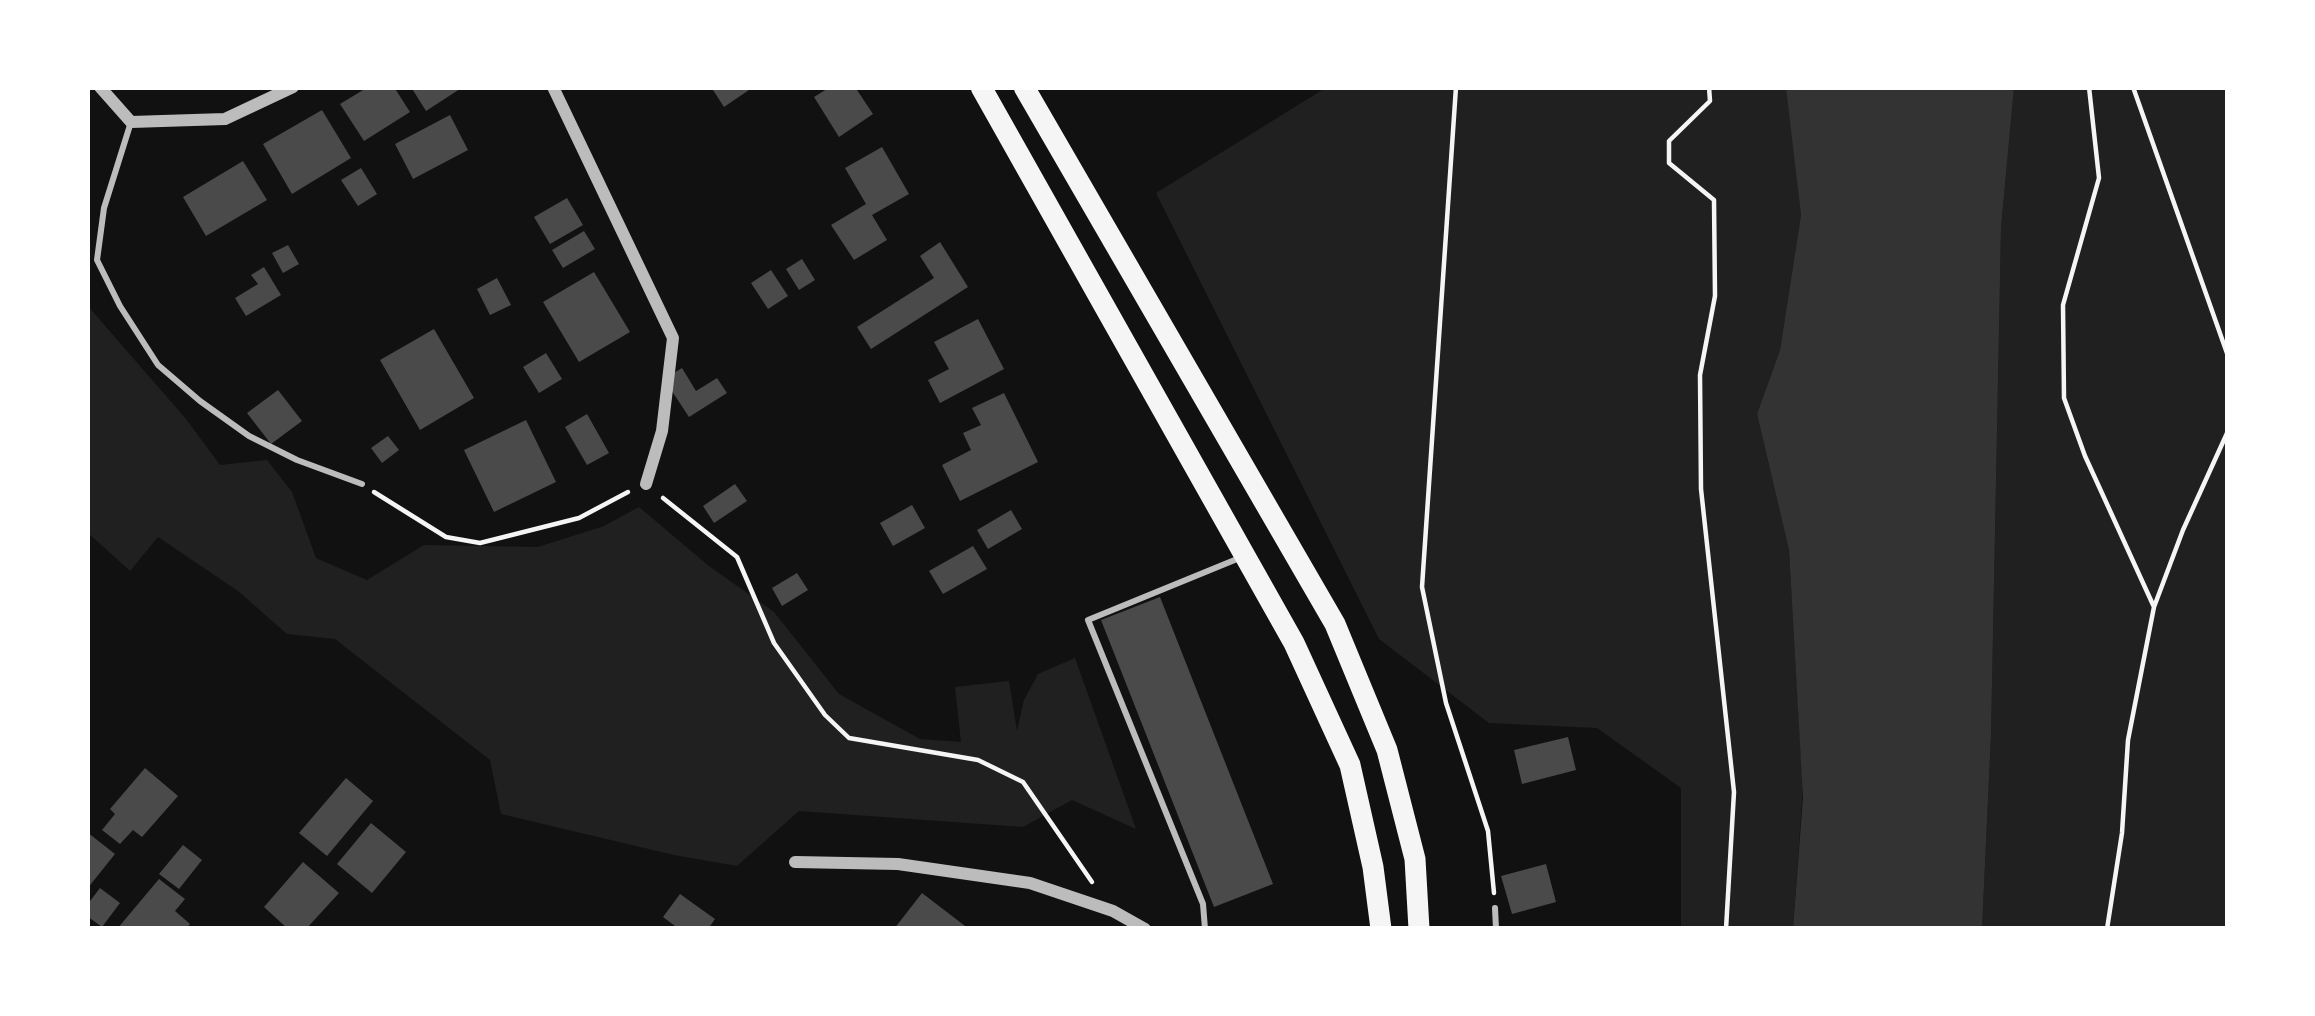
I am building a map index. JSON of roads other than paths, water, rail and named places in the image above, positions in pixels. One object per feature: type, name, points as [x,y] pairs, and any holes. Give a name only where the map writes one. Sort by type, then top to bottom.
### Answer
[{"type":"main road","points":[[981,87],[1294,643],[1350,765],[1373,867],[1381,929]]},
{"type":"main road","points":[[1024,87],[1335,624],[1387,751],[1414,859],[1419,929]]},
{"type":"street","points":[[100,87],[130,122],[225,119],[292,87]]},
{"type":"street","points":[[553,87],[673,338],[662,431],[646,484]]},
{"type":"street","points":[[795,862],[898,864],[1030,883],[1113,911],[1145,929]]},
{"type":"lane","points":[[130,122],[104,208],[97,260],[120,306],[158,365],[200,401],[249,436],[362,484]]},
{"type":"lane","points":[[1205,929],[1203,904],[1088,620],[1245,556]]},
{"type":"lane","points":[[1496,908],[1496,929]]}]
